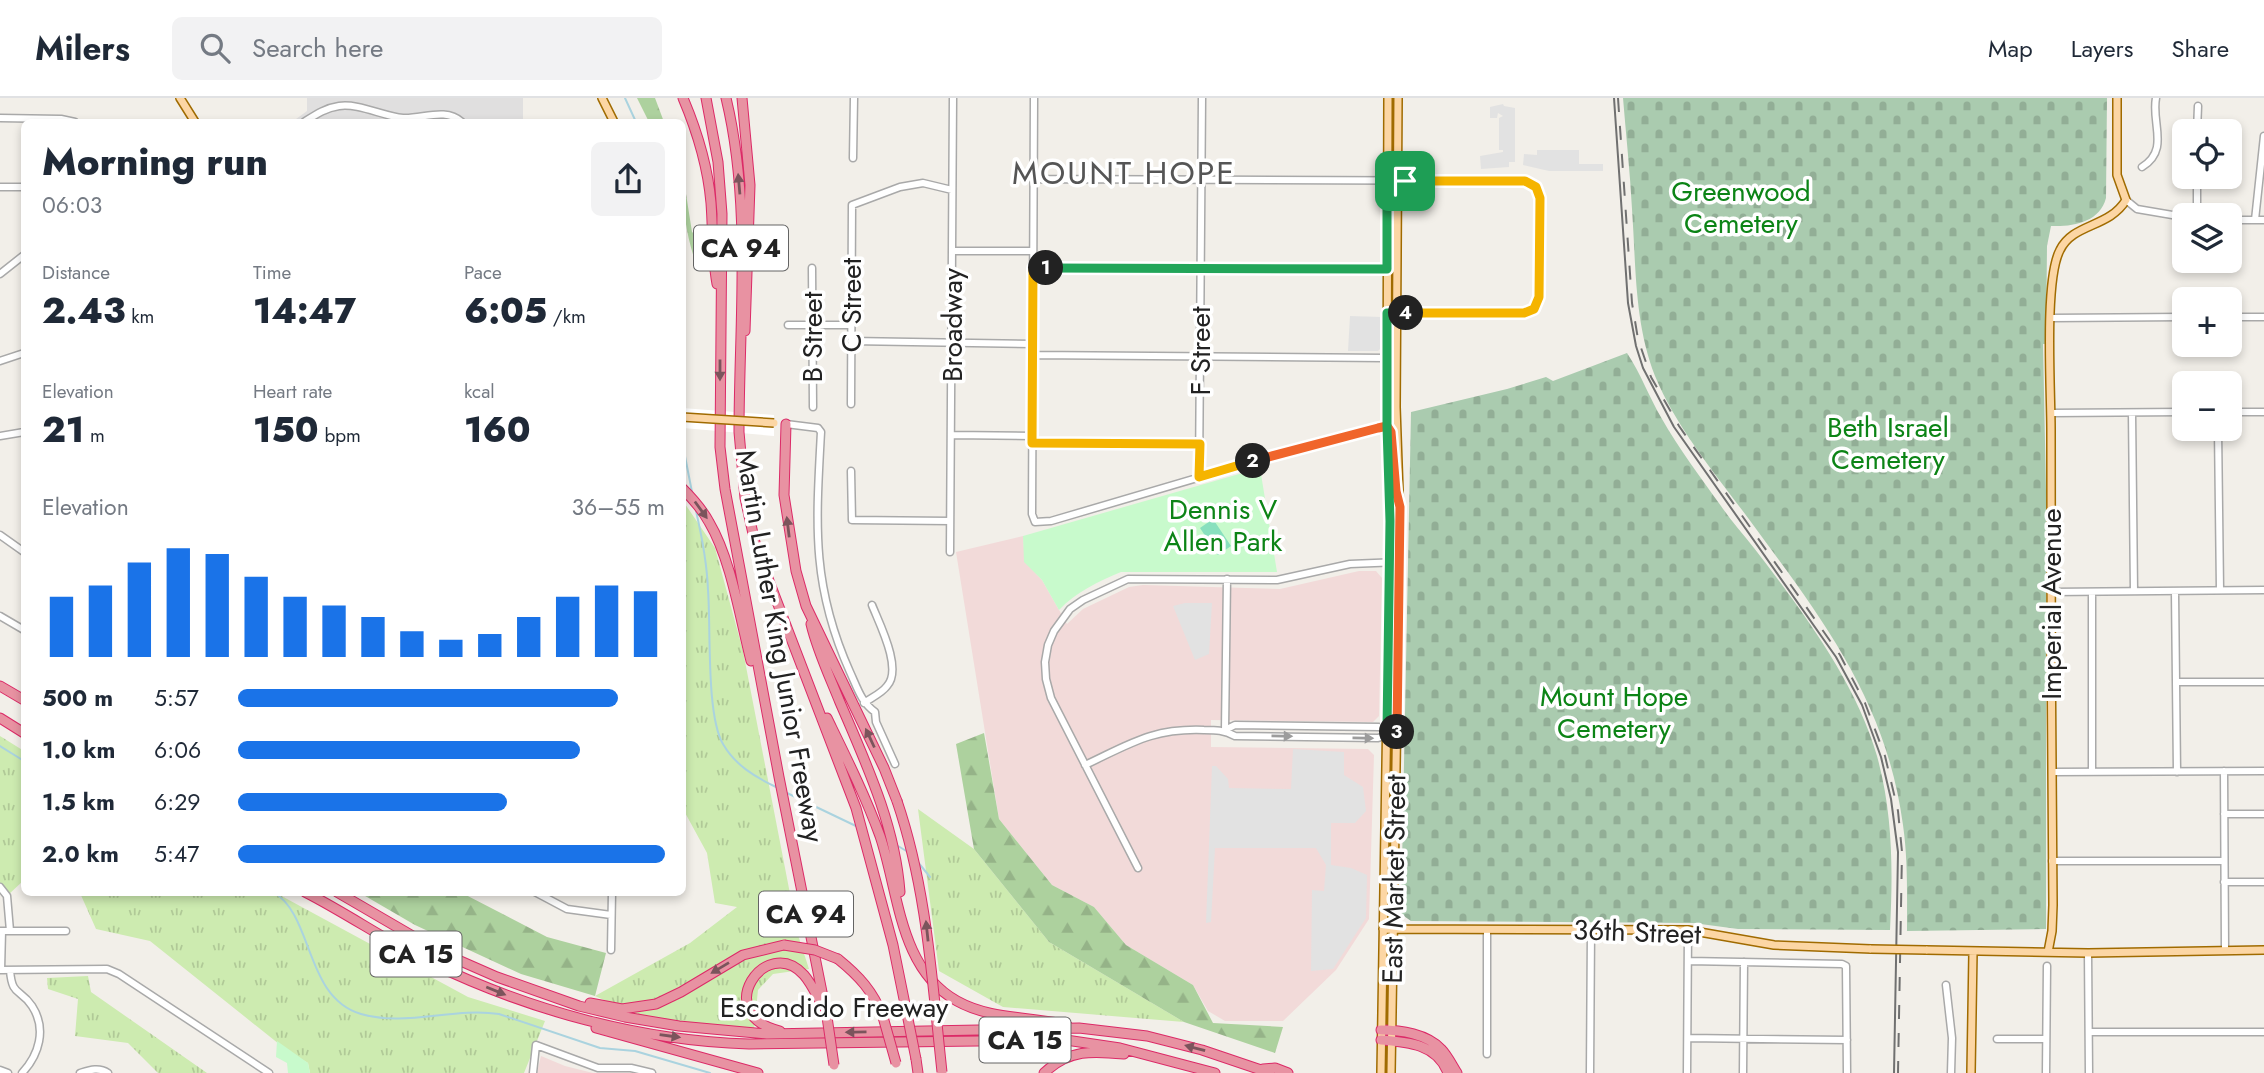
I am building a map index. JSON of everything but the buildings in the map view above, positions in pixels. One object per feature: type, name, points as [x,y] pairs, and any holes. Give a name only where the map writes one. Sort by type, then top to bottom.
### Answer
[{"type":"highway","points":[[683,98],[708,180],[713,264],[720,302]]},
{"type":"highway","name":"Martin Luther King Junior Freeway","points":[[706,98],[720,186],[722,467],[836,1070]]},
{"type":"highway","name":"Martin Luther King Junior Freeway","points":[[726,98],[740,194],[741,466],[753,535],[866,842],[893,945],[918,1073]]},
{"type":"highway","points":[[739,399],[748,302],[750,198],[748,143],[742,98]]},
{"type":"highway","points":[[786,424],[784,495],[796,571],[814,636],[871,775],[887,824],[900,887],[901,914]]},
{"type":"highway","points":[[686,493],[705,514],[716,535],[771,737]]},
{"type":"highway","points":[[806,606],[879,757],[897,801],[913,852],[925,914],[942,1073]]},
{"type":"highway","points":[[803,670],[858,781],[873,819],[918,963],[940,989],[956,1001],[984,1011],[1079,1028]]},
{"type":"highway","points":[[0,686],[21,699]]},
{"type":"highway","points":[[0,719],[21,731]]},
{"type":"highway","name":"Escondido Freeway","points":[[312,896],[429,962],[532,1004],[654,1034],[726,1043],[1066,1040],[1120,1048],[1215,1073]]},
{"type":"highway","name":"Escondido Freeway","points":[[344,896],[440,952],[534,991],[625,1017],[679,1026],[767,1034],[1079,1028],[1147,1036],[1202,1050],[1270,1073]]},
{"type":"highway","points":[[534,991],[622,1009],[656,1004],[743,955],[784,945],[815,950],[838,959],[869,988],[883,1017],[899,1073]]},
{"type":"highway","points":[[809,1033],[772,1029],[754,1019],[747,1002],[747,993],[754,974],[771,965],[780,964],[796,969],[803,974],[826,1014]]},
{"type":"highway","points":[[532,1004],[595,1027],[758,1073]]},
{"type":"highway","points":[[1385,1033],[1392,1041],[1423,1046],[1440,1060],[1448,1073]]},
{"type":"highway","points":[[1385,1033],[1429,1040],[1441,1049],[1457,1073]]},
{"type":"highway","points":[[1044,1073],[1068,1057],[1082,1052],[1147,1055]]},
{"type":"highway","points":[[1260,1069],[1275,1069],[1288,1073]]},
{"type":"main road","points":[[180,98],[193,119]]},
{"type":"main road","points":[[602,98],[612,119]]},
{"type":"main road","name":"East Market Street","points":[[1385,1033],[1383,929],[1389,562],[1386,358],[1388,98]]},
{"type":"main road","name":"East Market Street","points":[[1381,1073],[1394,930],[1400,507],[1396,407],[1398,98]]},
{"type":"main road","points":[[2117,98],[2117,175],[2126,200]]},
{"type":"main road","name":"Imperial Avenue","points":[[2048,952],[2052,931],[2053,274],[2059,250],[2067,239],[2104,221],[2122,207],[2126,200]]},
{"type":"main road","points":[[686,417],[786,424]]},
{"type":"main road","points":[[1387,426],[1393,437],[1396,491],[1400,507]]},
{"type":"main road","name":"36th Street","points":[[1383,929],[1688,930],[1774,945],[1973,952]]},
{"type":"main road","points":[[1971,1073],[1973,952],[2264,950]]},
{"type":"main road","points":[[1391,1073],[1392,1041]]},
{"type":"street","points":[[853,158],[854,98]]},
{"type":"street","name":"Broadway","points":[[950,552],[953,98]]},
{"type":"street","points":[[1034,98],[1032,519],[1035,522],[1051,521],[1282,453],[1387,426]]},
{"type":"street","name":"F Street","points":[[1199,477],[1202,98]]},
{"type":"street","points":[[2142,167],[2151,161],[2157,151],[2156,98]]},
{"type":"street","points":[[309,119],[323,110],[352,106],[404,118],[444,114],[455,119]]},
{"type":"street","points":[[2197,119],[2198,106]]},
{"type":"street","points":[[0,117],[61,119]]},
{"type":"street","points":[[2255,220],[2264,136]]},
{"type":"street","points":[[1034,179],[1525,181],[1536,187],[1540,198],[1539,297],[1534,309],[1524,313],[1387,313]]},
{"type":"street","name":"C Street","points":[[851,404],[852,205],[900,187],[923,183],[952,190]]},
{"type":"street","points":[[0,187],[21,187]]},
{"type":"street","points":[[2126,200],[2137,209],[2172,215]]},
{"type":"street","points":[[2242,220],[2264,220]]},
{"type":"street","points":[[952,251],[1033,251]]},
{"type":"street","points":[[0,274],[21,257]]},
{"type":"street","name":"B Street","points":[[812,268],[813,407]]},
{"type":"street","points":[[1033,268],[1397,269]]},
{"type":"street","points":[[2051,318],[2172,317]]},
{"type":"street","points":[[2242,317],[2264,317]]},
{"type":"street","points":[[788,325],[851,325]]},
{"type":"street","points":[[851,341],[1033,344]]},
{"type":"street","points":[[0,361],[21,354]]},
{"type":"street","points":[[1032,355],[1386,358]]},
{"type":"street","points":[[2051,413],[2172,412]]},
{"type":"street","points":[[2242,412],[2264,412]]},
{"type":"street","points":[[2132,413],[2134,591]]},
{"type":"street","points":[[786,424],[818,428],[821,432],[816,522],[820,576],[826,608],[864,703],[875,712],[876,722],[895,764]]},
{"type":"street","points":[[0,436],[21,432]]},
{"type":"street","points":[[951,435],[1200,444]]},
{"type":"street","points":[[2218,441],[2220,590]]},
{"type":"street","points":[[851,471],[852,520],[950,521]]},
{"type":"street","points":[[0,535],[21,550]]},
{"type":"street","points":[[1138,867],[1051,698],[1046,679],[1048,645],[1068,611],[1083,600],[1128,579],[1277,580],[1350,564],[1399,562]]},
{"type":"street","points":[[1225,730],[1227,579]]},
{"type":"street","points":[[2051,592],[2264,590]]},
{"type":"street","points":[[2092,592],[2092,772]]},
{"type":"street","points":[[2175,592],[2177,772]]},
{"type":"street","points":[[864,703],[887,687],[893,669],[889,650],[872,605]]},
{"type":"street","points":[[0,616],[21,628]]},
{"type":"street","points":[[2176,682],[2264,682]]},
{"type":"street","points":[[1085,765],[1146,736],[1175,730],[1225,730],[1235,725],[1379,727],[1387,732],[1397,732]]},
{"type":"street","points":[[1225,730],[1235,736],[1379,738],[1387,732]]},
{"type":"street","points":[[2224,771],[2225,950]]},
{"type":"street","points":[[2052,772],[2264,771]]},
{"type":"street","points":[[2224,814],[2264,814]]},
{"type":"street","points":[[2052,860],[2224,861]]},
{"type":"street","points":[[2224,882],[2264,882]]},
{"type":"street","points":[[0,887],[7,896],[0,970],[107,969],[119,974],[269,1073]]},
{"type":"street","points":[[543,896],[567,909],[588,914],[611,915]]},
{"type":"street","points":[[611,950],[612,896]]},
{"type":"street","points":[[1487,930],[1487,1054]]},
{"type":"street","points":[[1590,1073],[1591,930]]},
{"type":"street","points":[[1687,1073],[1688,930]]},
{"type":"street","points":[[4,931],[66,931]]},
{"type":"street","points":[[2088,953],[2089,1073]]},
{"type":"street","name":"36th Street","points":[[1689,961],[1842,964],[1846,966],[1847,1040]]},
{"type":"street","points":[[1743,1073],[1744,962]]},
{"type":"street","points":[[2046,1073],[2047,966]]},
{"type":"street","points":[[10,970],[13,988],[29,1002],[39,1023],[38,1050],[33,1061],[22,1073]]},
{"type":"street","points":[[1946,985],[1952,1038],[1951,1073]]},
{"type":"street","points":[[2089,1032],[2264,1032]]},
{"type":"street","points":[[1688,1038],[1847,1040],[1847,1073]]},
{"type":"street","points":[[1997,1039],[2046,1039]]},
{"type":"street","points":[[533,1073],[536,1045],[598,1068],[631,1068],[652,1073]]},
{"type":"street","points":[[83,1072],[102,1069],[108,1073]]},
{"type":"street","points":[[0,1070],[8,1073]]},
{"type":"shaded area","points":[[307,98],[523,98],[523,119],[296,119],[307,111]]},
{"type":"shaded area","points":[[1503,104],[1515,108],[1515,162],[1509,162],[1509,167],[1481,169],[1480,156],[1503,152],[1499,150],[1499,118],[1503,116],[1498,113],[1497,118],[1490,118],[1490,107]]},
{"type":"shaded area","points":[[1537,150],[1579,150],[1579,164],[1603,164],[1603,171],[1549,171],[1523,165],[1524,154],[1537,155]]},
{"type":"shaded area","points":[[1350,316],[1381,317],[1381,348],[1378,351],[1348,351]]},
{"type":"shaded area","points":[[1023,536],[1025,562],[1042,580],[1067,624],[1083,609],[1129,587],[1143,585],[1280,589],[1359,571],[1376,571],[1382,578],[1379,716],[1373,722],[1211,720],[1211,747],[1368,749],[1374,755],[1369,919],[1336,970],[1283,1021],[1225,1021],[1208,1011],[1193,985],[1126,945],[1094,907],[1052,885],[999,819],[956,552]]},
{"type":"shaded area","points":[[1212,603],[1209,654],[1195,660],[1173,606]]},
{"type":"shaded area","points":[[1293,749],[1344,752],[1344,775],[1363,787],[1366,811],[1355,823],[1331,823],[1331,865],[1351,868],[1367,875],[1366,918],[1333,969],[1311,971],[1312,890],[1324,891],[1326,865],[1316,848],[1215,848],[1211,922],[1206,923],[1212,766],[1216,766],[1228,779],[1229,788],[1291,789]]},
{"type":"shaded area","points":[[541,1056],[565,1066],[593,1073],[537,1073]]},
{"type":"green space","points":[[637,98],[655,98],[663,119],[648,119]]},
{"type":"green space","name":"Beth Israel Cemetery","points":[[1623,98],[2107,98],[2106,198],[2103,206],[2092,218],[2085,221],[2051,226],[2047,246],[2046,344],[2043,344],[2046,491],[2046,929],[1907,931],[1903,825],[1895,780],[1866,700],[1848,663],[1803,593],[1711,470],[1674,415],[1648,356],[1637,293]]},
{"type":"green space","points":[[686,194],[692,232],[703,241],[703,261],[696,264],[686,224]]},
{"type":"green space","name":"Mount Hope Cemetery","points":[[1627,353],[1676,441],[1725,512],[1808,621],[1856,701],[1877,756],[1886,799],[1891,864],[1890,930],[1738,929],[1693,923],[1411,921],[1401,914],[1411,412],[1546,377],[1553,381]]},
{"type":"green space","name":"Dennis V Allen Park","points":[[1260,468],[1277,572],[1121,572],[1088,588],[1059,610],[1042,580],[1024,562],[1023,536]]},
{"type":"green space","points":[[686,505],[715,548],[743,651],[798,935],[809,969],[773,974],[758,990],[754,1029],[638,1015],[595,996],[690,943],[737,907],[715,903],[707,853],[686,814]]},
{"type":"green space","points":[[1213,519],[1231,546],[1218,555],[1200,528]]},
{"type":"green space","points":[[984,733],[999,819],[1052,885],[1094,907],[1126,945],[1193,985],[1213,1023],[1283,1027],[1275,1053],[1184,1022],[1049,942],[974,849],[956,744]]},
{"type":"green space","points":[[0,736],[21,749],[21,883],[7,896],[0,887]]},
{"type":"green space","points":[[918,809],[974,849],[1049,942],[1184,1022],[1003,1007],[939,971]]},
{"type":"green space","points":[[81,896],[282,896],[468,997],[545,1021],[524,1073],[310,1073],[308,1063],[289,1052],[150,941],[96,929]]},
{"type":"green space","points":[[365,896],[468,896],[547,937],[606,953],[595,996],[521,974],[415,925]]},
{"type":"green space","points":[[88,976],[91,992],[207,1073],[158,1073],[128,1043],[75,1036],[78,999],[48,989],[47,978]]},
{"type":"green space","points":[[277,1041],[308,1063],[310,1073],[288,1073],[287,1063],[276,1057]]},
{"type":"pier","points":[[686,408],[774,415],[774,436],[686,428]]},
{"type":"waterway","points":[[625,98],[635,119]]},
{"type":"waterway","points":[[686,461],[692,492]]},
{"type":"waterway","points":[[696,511],[707,570],[710,670],[718,731],[723,744],[740,764],[753,775],[776,787]]},
{"type":"waterway","points":[[0,746],[21,759]]},
{"type":"waterway","points":[[787,793],[858,827]]},
{"type":"waterway","points":[[898,846],[908,852]]},
{"type":"waterway","points":[[917,861],[930,877]]},
{"type":"waterway","points":[[278,896],[296,918],[319,974],[329,991],[343,1005],[361,1014],[395,1019],[464,1013],[499,1014],[600,1048],[635,1051],[710,1073]]},
{"type":"tram line","points":[[1614,98],[1628,303],[1643,368],[1674,427],[1836,657],[1862,705],[1881,757],[1891,799],[1898,852],[1894,1073]]},
{"type":"railway","points":[[1618,98],[1632,303],[1638,339],[1651,377],[1679,426],[1840,655],[1865,703],[1885,756],[1898,811],[1902,852],[1898,1073]]},
{"type":"district","name":"MOUNT HOPE","points":[[1124,173]]},
{"type":"route","points":[[1405,181],[1387,181],[1387,269],[1033,268],[1032,443],[1200,444],[1199,477],[1387,426],[1393,437],[1396,491],[1400,507],[1397,732],[1387,729],[1390,521],[1387,426],[1387,313],[1524,313],[1534,309],[1539,297],[1540,198],[1536,187],[1525,181],[1405,181]]},
{"type":"park label","name":"Greenwood Cemetery","points":[[1741,207]]}]
